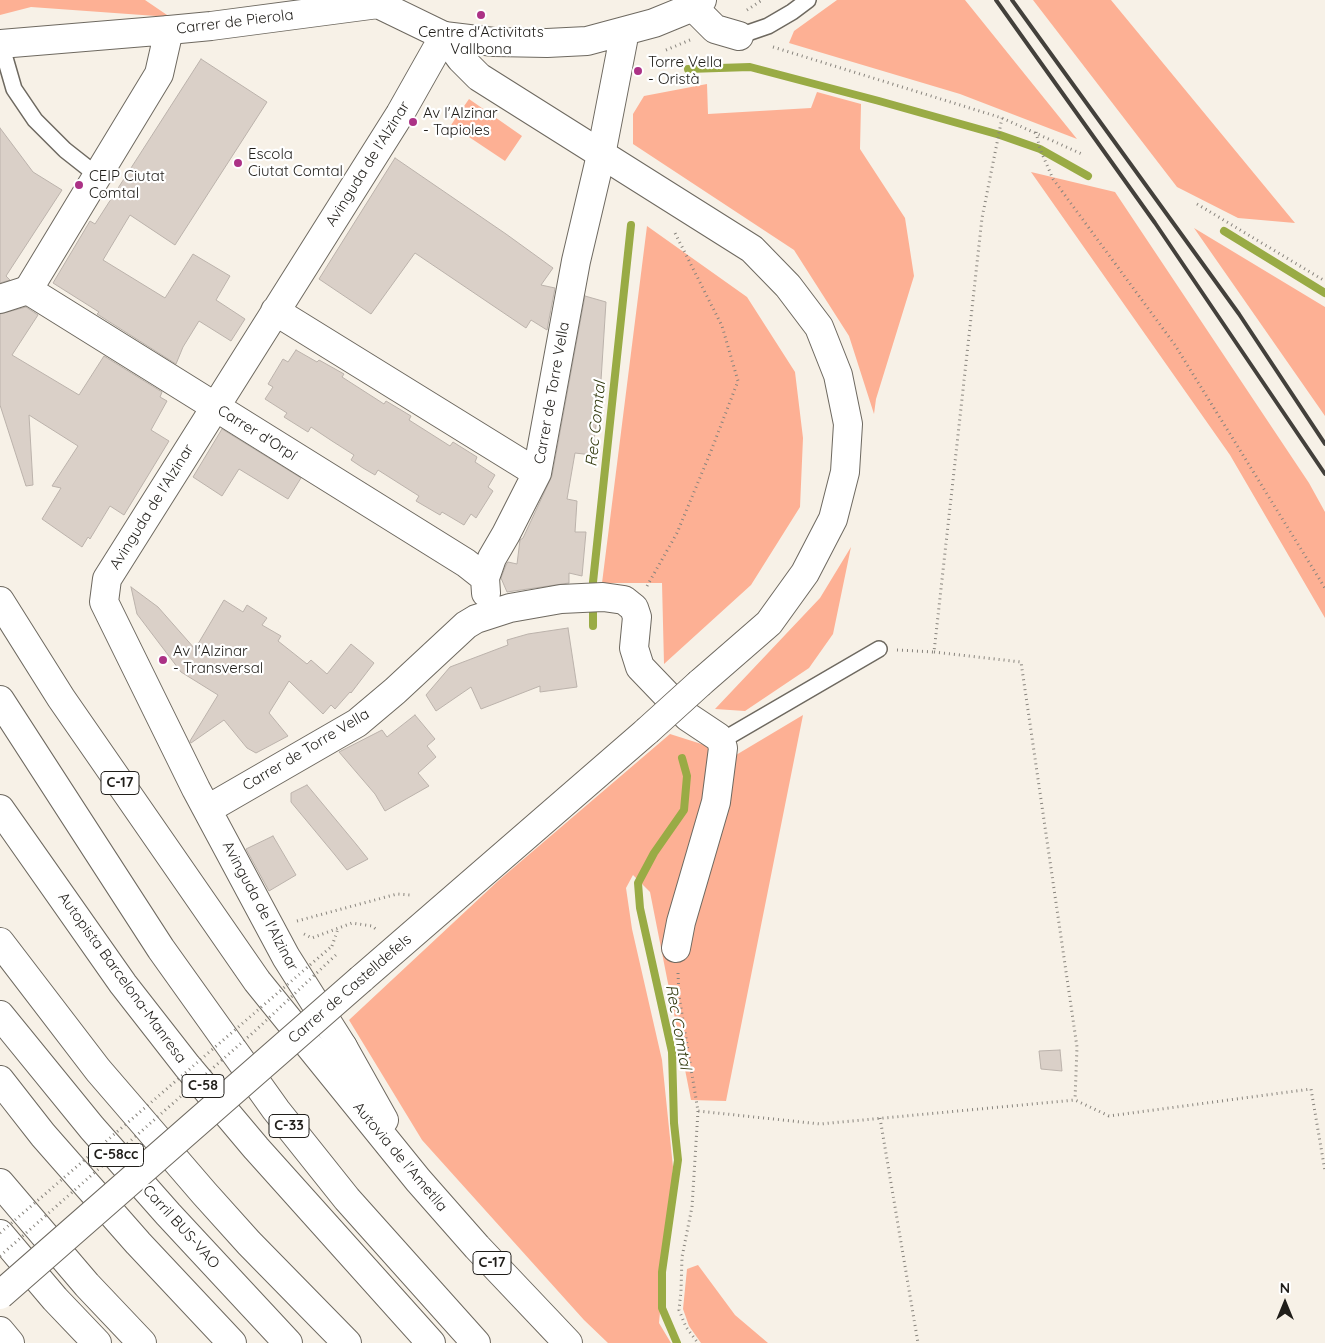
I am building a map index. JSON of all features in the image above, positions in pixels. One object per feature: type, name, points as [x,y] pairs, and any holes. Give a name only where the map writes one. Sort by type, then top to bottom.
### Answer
[{"type":"main road","name":"Carrer de Pierola","points":[[1,44],[212,26],[375,2],[444,36],[461,59],[479,76],[752,249],[788,286],[819,327],[838,375],[848,424],[845,472],[833,519],[805,573],[769,623],[700,683]]},
{"type":"main road","points":[[444,36],[494,42],[547,43],[587,41],[654,23],[697,2],[715,29],[739,36]]},
{"type":"main road","points":[[0,299],[28,290],[159,74],[169,30]]},
{"type":"main road","name":"Carrer de Torre Vella","points":[[208,808],[357,723],[395,691],[466,625],[489,614],[485,578],[492,558],[537,473],[576,261],[602,155],[625,31]]},
{"type":"main road","name":"Avinguda de l'Alzinar","points":[[418,1180],[343,1047],[286,957],[208,808],[196,789],[104,602],[108,579],[400,114],[444,36]]},
{"type":"main road","name":"Carrer d'Orpí","points":[[28,290],[466,563],[485,578]]},
{"type":"main road","points":[[275,311],[537,473]]},
{"type":"main road","points":[[489,614],[538,602],[592,598],[624,600],[634,608],[637,616],[634,648],[640,667],[688,717],[718,736],[721,741],[721,765],[716,802],[681,922],[676,948]]},
{"type":"main road","name":"Autovia de l'Ametlla","points":[[0,601],[61,698],[257,981],[327,1070],[418,1180],[477,1247],[568,1343]]},
{"type":"main road","name":"Carrer de Castelldefels","points":[[0,1296],[700,683]]},
{"type":"main road","name":"C-33","points":[[0,700],[198,1003],[276,1110],[347,1199],[476,1343]]},
{"type":"main road","name":"Autopista Barcelona-Manresa","points":[[0,809],[123,984],[186,1066],[256,1148],[431,1343]]},
{"type":"main road","points":[[0,942],[98,1070],[185,1171],[249,1243],[347,1343]]},
{"type":"main road","name":"Carril BUS-VAO","points":[[0,1015],[123,1164],[288,1343]]},
{"type":"main road","points":[[0,1080],[43,1135],[138,1243],[232,1343]]},
{"type":"main road","points":[[0,1184],[87,1285],[142,1343]]},
{"type":"main road","points":[[0,1233],[55,1299],[97,1343]]},
{"type":"main road","points":[[0,1331],[10,1343]]},
{"type":"lane","points":[[739,36],[768,26],[808,0]]},
{"type":"lane","points":[[1,44],[14,89],[35,120],[64,150],[98,176]]},
{"type":"lane","points":[[721,741],[879,649]]},
{"type":"path","points":[[739,36],[1002,118],[1084,155]]},
{"type":"path","points":[[934,652],[982,218],[1002,118]]},
{"type":"path","points":[[1036,132],[1040,148],[1053,179],[1174,345],[1325,588]]},
{"type":"path","points":[[1197,204],[1325,281]]},
{"type":"path","points":[[634,608],[677,533],[738,381],[722,326],[672,228]]},
{"type":"path","points":[[879,649],[934,652],[1021,662],[1077,1047],[1075,1100]]},
{"type":"path","points":[[306,919],[397,894],[410,895]]},
{"type":"path","name":"Carrer de Castelldefels","points":[[312,938],[352,923],[372,926],[384,935]]},
{"type":"path","points":[[0,1233],[332,946],[338,928]]},
{"type":"path","points":[[676,948],[679,996],[698,1111],[692,1207],[682,1258],[682,1291],[679,1310],[686,1327],[698,1343]]},
{"type":"path","name":"Carrer de Castelldefels","points":[[0,1256],[256,1030],[338,953]]},
{"type":"path","points":[[304,960],[314,976]]},
{"type":"path","points":[[698,1111],[820,1124],[1075,1100],[1110,1116],[1311,1089],[1325,1171]]},
{"type":"path","points":[[880,1118],[918,1343]]},
{"type":"shaded area","points":[[0,0],[145,0],[170,17],[31,7],[0,15]]},
{"type":"shaded area","points":[[837,0],[965,0],[1077,139],[960,94],[789,43],[794,31]]},
{"type":"shaded area","points":[[1033,0],[1111,0],[1295,223],[1238,218],[1177,187]]},
{"type":"shaded area","points":[[707,84],[708,114],[811,108],[817,92],[861,104],[860,149],[905,218],[914,276],[876,399],[874,414],[849,336],[794,250],[633,144],[633,114],[644,96]]},
{"type":"shaded area","points":[[469,99],[522,136],[505,161],[451,125]]},
{"type":"shaded area","points":[[1031,172],[1115,192],[1309,483],[1325,512],[1325,618],[1230,455]]},
{"type":"shaded area","points":[[647,226],[747,297],[795,372],[803,438],[800,507],[751,585],[664,664],[662,583],[602,583]]},
{"type":"shaded area","points":[[1194,228],[1325,307],[1325,416]]},
{"type":"shaded area","points":[[851,547],[833,634],[809,668],[745,711],[715,709],[820,598]]},
{"type":"shaded area","points":[[803,715],[726,1101],[691,1100],[650,892],[633,875],[626,888],[632,929],[662,1060],[673,1167],[659,1323],[671,1343],[608,1343],[584,1320],[422,1140],[349,1020],[498,881],[670,734],[736,755]]},
{"type":"shaded area","points":[[698,1265],[735,1315],[768,1343],[701,1343],[689,1326],[683,1309],[687,1269]]},
{"type":"building","points":[[201,59],[267,102],[175,245],[130,215],[103,260],[165,298],[193,254],[230,276],[216,300],[245,319],[231,341],[199,321],[183,347],[176,364],[97,314],[99,312],[53,283],[90,221],[95,224]]},
{"type":"building","points":[[0,128],[33,172],[62,190],[6,276],[10,280],[0,283]]},
{"type":"building","points":[[395,158],[553,268],[541,285],[555,288],[547,330],[531,320],[526,328],[415,253],[371,314],[319,279]]},
{"type":"building","points":[[585,296],[606,302],[600,396],[592,455],[575,453],[567,499],[577,501],[575,532],[586,532],[582,576],[569,573],[569,583],[507,592],[501,578],[506,565],[508,562],[517,564],[520,540],[523,538],[552,476]]},
{"type":"building","points":[[26,307],[38,315],[12,355],[79,395],[104,356],[162,392],[160,397],[167,401],[151,430],[169,441],[124,515],[110,506],[90,539],[88,537],[82,547],[42,519],[61,488],[52,486],[78,446],[29,415],[33,485],[26,486],[0,405],[0,314]]},
{"type":"building","points":[[296,350],[344,374],[342,377],[384,404],[386,401],[411,416],[409,420],[450,446],[453,442],[477,457],[475,462],[495,475],[488,487],[493,491],[476,518],[471,514],[464,525],[442,512],[440,515],[416,501],[419,496],[378,470],[375,475],[351,460],[354,455],[311,427],[308,432],[284,417],[287,413],[265,399],[273,387],[268,384],[283,359],[288,362]]},
{"type":"building","points":[[222,429],[301,478],[288,499],[239,469],[222,496],[193,477]]},
{"type":"building","points":[[131,587],[158,607],[195,649],[224,600],[243,612],[247,605],[267,618],[262,625],[281,636],[278,641],[307,664],[311,660],[327,674],[351,644],[374,663],[351,693],[335,709],[331,705],[323,714],[289,681],[269,713],[288,736],[256,753],[247,748],[224,720],[191,743],[190,741],[218,695],[181,672],[137,614]]},
{"type":"building","points":[[568,628],[577,687],[540,692],[540,686],[481,709],[471,687],[436,711],[426,695],[450,667],[508,645],[507,640],[528,634]]},
{"type":"building","points":[[415,715],[435,739],[427,746],[436,757],[418,773],[429,786],[385,811],[375,794],[339,752],[382,730],[387,737]]},
{"type":"building","points":[[307,785],[368,859],[347,870],[291,802],[291,793]]},
{"type":"building","points":[[273,836],[296,875],[269,891],[246,849]]},
{"type":"building","points":[[1060,1050],[1062,1071],[1041,1069],[1039,1051]]},
{"type":"waterway","points":[[688,69],[750,67],[879,101],[1000,135],[1040,149],[1088,176]]},
{"type":"waterway","name":"Rec Comtal","points":[[593,626],[593,582],[631,225]]},
{"type":"waterway","points":[[1224,231],[1325,293]]},
{"type":"waterway","name":"Rec Comtal","points":[[677,1343],[662,1308],[662,1272],[678,1160],[674,1123],[672,1052],[640,908],[638,883],[654,853],[684,810],[687,776],[682,758]]},
{"type":"railway","points":[[996,0],[1155,223],[1325,474]]},
{"type":"railway","points":[[1012,0],[1239,314],[1325,444]]},
{"type":"place","name":"Centre d'Activitats Vallbona","points":[[481,15]]},
{"type":"place","name":"Torre Vella - Oristà","points":[[638,71]]},
{"type":"place","name":"Av l'Alzinar - Tapioles","points":[[413,122]]},
{"type":"place","name":"Escola Ciutat Comtal","points":[[238,163]]},
{"type":"place","name":"CEIP Ciutat Comtal","points":[[79,185]]},
{"type":"place","name":"Av l'Alzinar - Transversal","points":[[163,660]]}]
